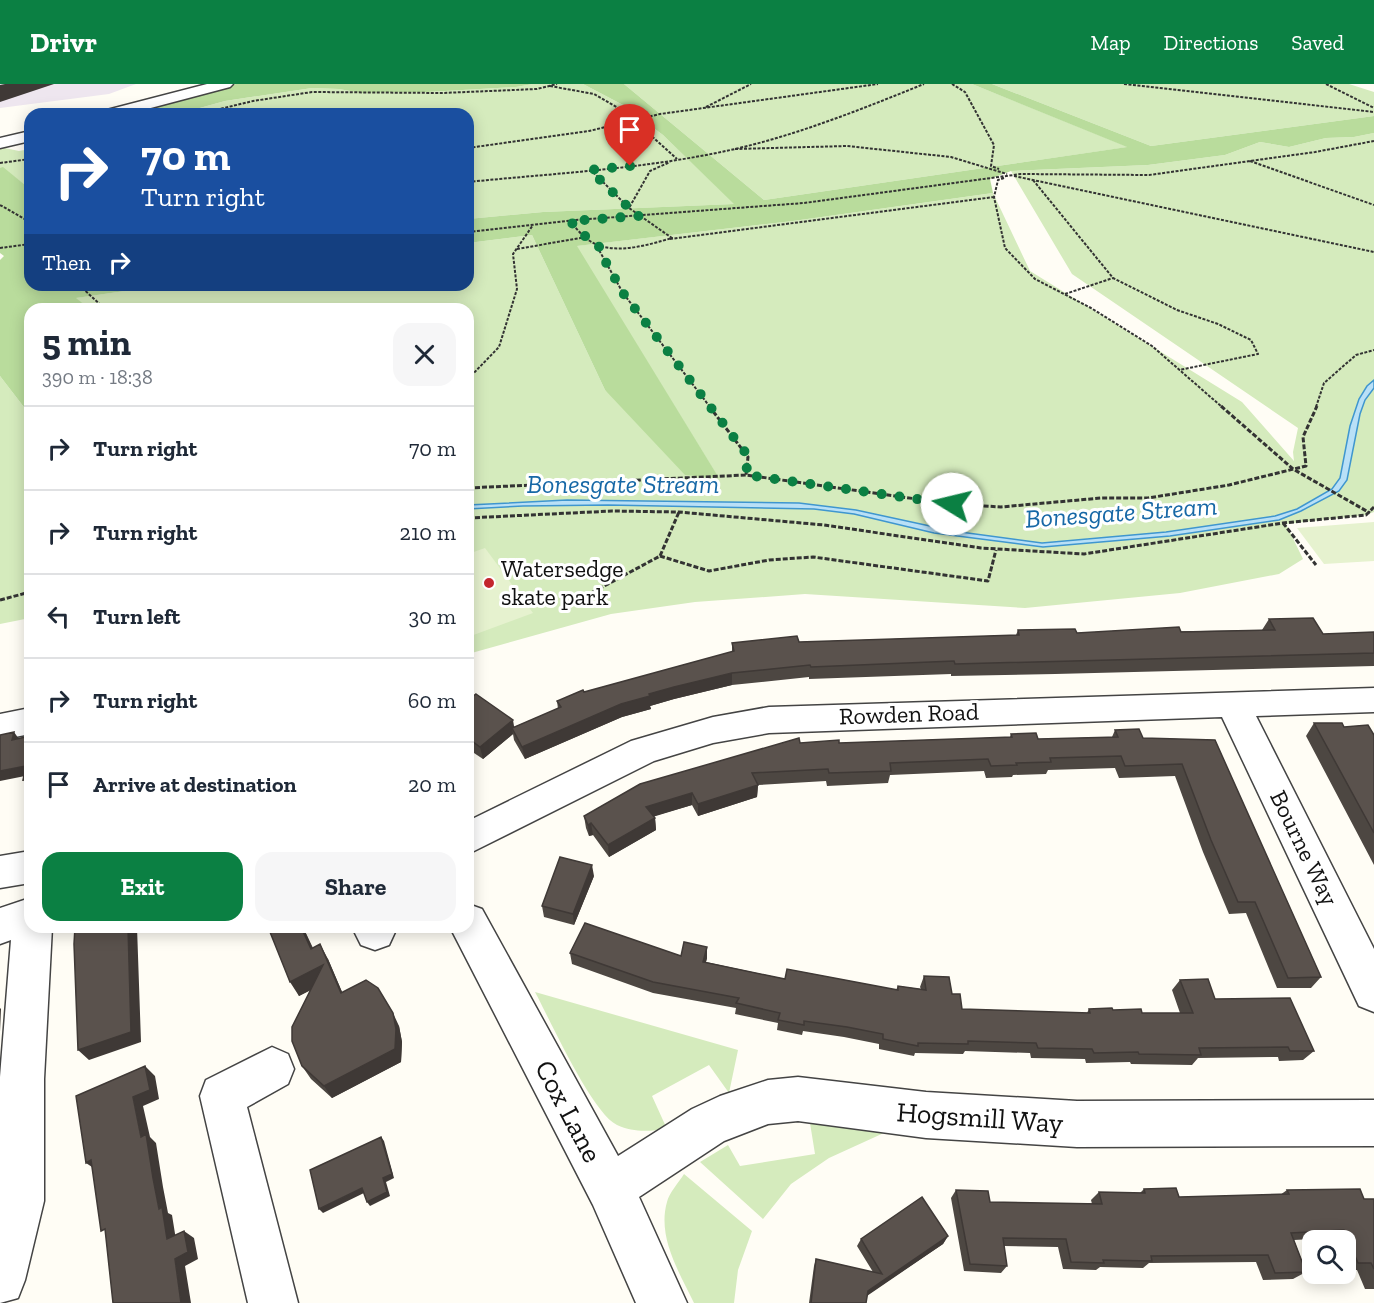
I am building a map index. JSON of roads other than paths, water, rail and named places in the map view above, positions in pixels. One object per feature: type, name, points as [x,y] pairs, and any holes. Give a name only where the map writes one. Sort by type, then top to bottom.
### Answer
[{"type":"street","points":[[119,108],[225,84]]},
{"type":"street","points":[[0,143],[24,137]]},
{"type":"street","name":"Rowden Road","points":[[474,835],[643,752],[713,730],[769,720],[1374,700]]},
{"type":"street","name":"Bourne Way","points":[[1233,704],[1374,992]]},
{"type":"street","points":[[0,727],[24,722]]},
{"type":"street","points":[[0,872],[24,868]]},
{"type":"street","points":[[0,926],[24,918]]},
{"type":"street","points":[[0,1280],[13,1237],[20,1201],[11,1083],[31,933]]},
{"type":"street","name":"Cox Lane","points":[[474,933],[610,1188],[662,1303]]},
{"type":"street","points":[[272,1069],[222,1096],[273,1303]]},
{"type":"street","name":"Hogsmill Way","points":[[610,1188],[708,1125],[736,1112],[768,1102],[798,1099],[926,1115],[1077,1124],[1374,1123]]},
{"type":"water","points":[[1374,380],[1374,388],[1365,400],[1360,414],[1347,480],[1339,491],[1279,520],[1170,536],[1043,547],[934,533],[854,514],[814,509],[608,505],[474,509],[474,505],[567,500],[799,503],[856,510],[953,531],[1042,543],[1166,532],[1275,516],[1297,509],[1332,489],[1340,478],[1350,426],[1359,399]]},
{"type":"place","name":"Watersedge skate park","points":[[489,583]]},
{"type":"water label","name":"Bonesgate Stream","points":[[623,484]]},
{"type":"water label","name":"Bonesgate Stream","points":[[1121,512]]}]
